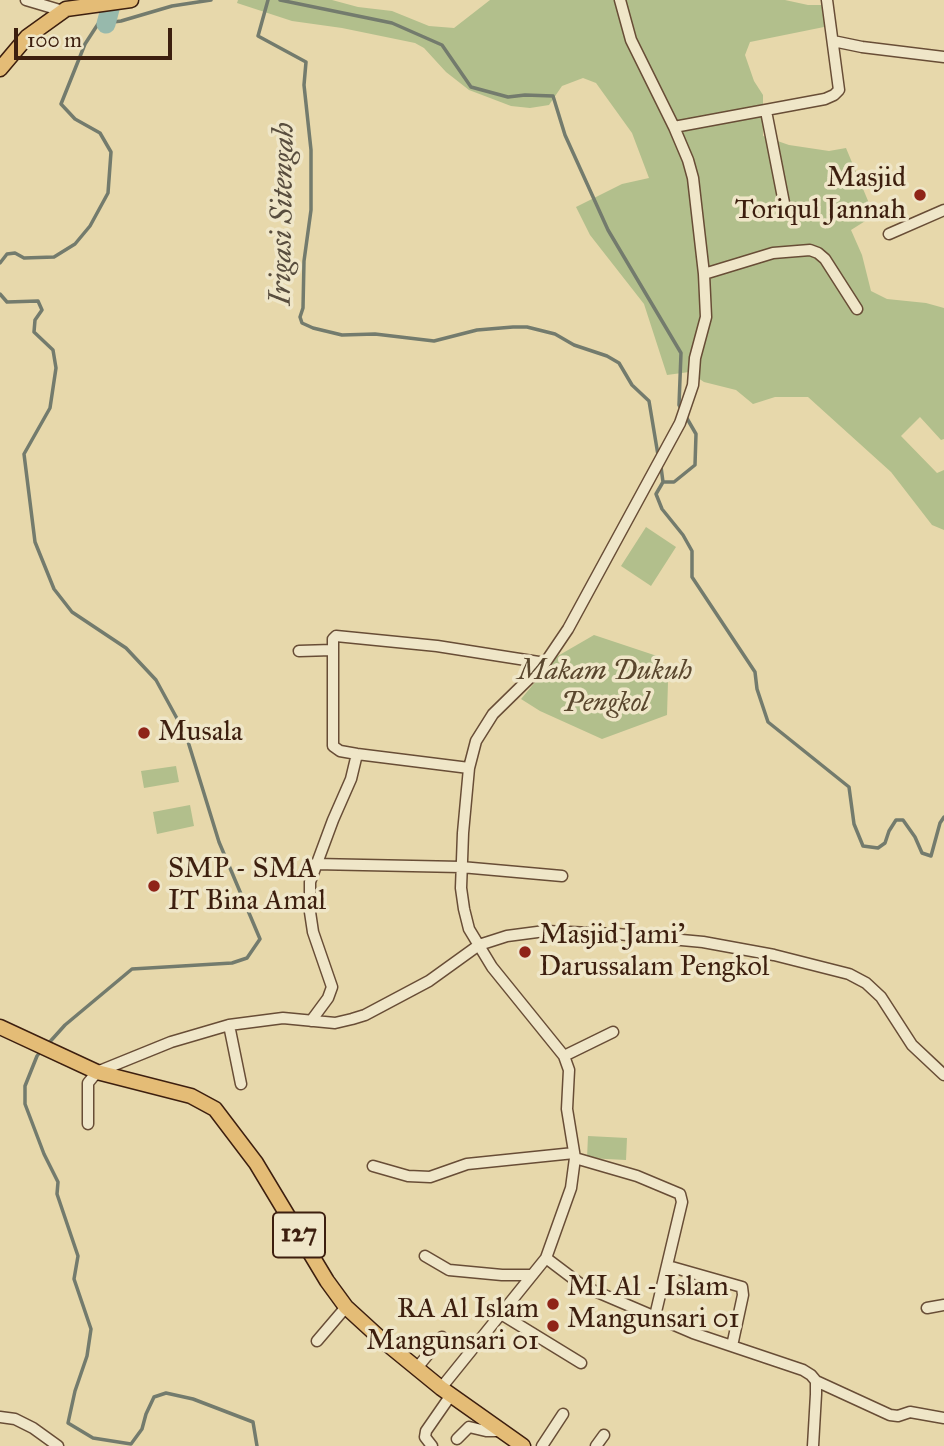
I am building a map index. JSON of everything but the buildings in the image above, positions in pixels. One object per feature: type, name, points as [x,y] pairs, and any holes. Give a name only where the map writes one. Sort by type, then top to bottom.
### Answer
[{"type":"main road","points":[[0,69],[27,37],[63,11],[76,6],[131,0]]},
{"type":"main road","name":"127","points":[[0,1029],[33,1041],[97,1072],[191,1096],[215,1109],[256,1163],[327,1281],[346,1307],[446,1391],[523,1446]]},
{"type":"street","points":[[26,0],[63,11]]},
{"type":"street","points":[[432,1446],[425,1437],[426,1431],[446,1391],[501,1314],[546,1258],[571,1188],[575,1155],[567,1109],[569,1070],[564,1056],[503,982],[469,929],[466,919],[461,867],[469,768],[476,741],[485,724],[545,663],[568,629],[680,423],[693,385],[695,358],[706,317],[694,178],[674,127],[640,62],[620,0]]},
{"type":"street","points":[[674,127],[766,111],[834,95],[839,90],[827,0]]},
{"type":"street","points":[[833,41],[944,57]]},
{"type":"street","points":[[766,111],[785,208]]},
{"type":"street","points":[[889,234],[944,210]]},
{"type":"street","points":[[704,274],[773,253],[810,250],[825,259],[857,309]]},
{"type":"street","points":[[469,768],[358,754],[340,751],[333,746],[331,643],[336,636],[437,646],[545,663]]},
{"type":"street","points":[[299,651],[332,650]]},
{"type":"street","points":[[311,1021],[328,998],[332,987],[313,932],[310,882],[351,779],[358,754]]},
{"type":"street","points":[[315,864],[461,867],[562,876]]},
{"type":"street","points":[[88,1124],[88,1083],[97,1072],[171,1042],[229,1025],[283,1018],[335,1023],[365,1015],[429,981],[479,945],[507,936],[545,931],[617,934],[724,945],[849,974],[866,983],[881,997],[912,1045],[944,1075]]},
{"type":"street","points":[[229,1025],[241,1084]]},
{"type":"street","points":[[564,1056],[613,1032]]},
{"type":"street","points":[[373,1166],[408,1176],[430,1177],[467,1164],[575,1155],[637,1175],[680,1194],[682,1202],[655,1316]]},
{"type":"street","points":[[425,1256],[449,1270],[532,1275]]},
{"type":"street","points":[[546,1258],[583,1286],[693,1333],[803,1370],[816,1381],[890,1415],[898,1416],[911,1412],[944,1418]]},
{"type":"street","points":[[668,1266],[743,1287],[732,1346]]},
{"type":"street","points":[[927,1308],[944,1305]]},
{"type":"street","points":[[317,1341],[346,1307]]},
{"type":"street","points":[[501,1314],[581,1363]]},
{"type":"street","points":[[417,1368],[442,1337]]},
{"type":"street","points":[[813,1446],[816,1381]]},
{"type":"street","points":[[542,1446],[563,1413]]},
{"type":"street","points":[[0,1417],[15,1419],[58,1446]]},
{"type":"street","points":[[457,1439],[469,1427],[501,1431]]},
{"type":"street","points":[[596,1446],[604,1435]]},
{"type":"green space","points":[[238,0],[332,0],[358,7],[392,11],[429,26],[454,28],[490,0],[785,0],[824,5],[824,27],[750,42],[745,55],[754,81],[763,95],[763,136],[789,145],[829,151],[846,148],[871,208],[870,218],[851,230],[862,255],[871,291],[887,299],[926,303],[944,308],[944,439],[941,440],[920,417],[901,436],[937,473],[944,470],[944,530],[932,525],[891,472],[808,397],[775,397],[753,404],[736,390],[704,382],[689,372],[667,375],[644,304],[590,235],[576,207],[622,184],[649,178],[632,133],[596,83],[583,78],[562,86],[549,105],[530,108],[511,106],[469,90],[446,72],[424,48],[415,43],[292,21],[237,3]]},
{"type":"green space","points":[[646,527],[676,547],[651,586],[621,566]]},
{"type":"green space","name":"Makam Dukuh Pengkol","points":[[594,635],[660,657],[668,682],[667,715],[602,739],[540,711],[521,699],[556,657]]},
{"type":"green space","points":[[176,766],[179,782],[144,788],[141,771]]},
{"type":"green space","points":[[190,805],[194,826],[157,834],[153,812]]},
{"type":"green space","points":[[588,1136],[627,1138],[626,1160],[587,1158]]},
{"type":"waterway","points":[[106,24],[110,9],[109,0]]},
{"type":"waterway","points":[[0,263],[7,254],[15,253],[24,258],[54,257],[75,244],[90,226],[108,193],[111,152],[100,133],[75,119],[61,104],[85,44],[98,24],[121,21],[172,6],[211,0]]},
{"type":"waterway","name":"Irigasi Sitengah","points":[[268,0],[258,36],[306,62],[304,85],[311,150],[311,210],[304,261],[303,308],[300,317],[302,323],[342,335],[375,334],[434,341],[477,330],[513,327],[527,327],[555,334],[574,345],[619,363],[632,385],[649,401],[658,455]]},
{"type":"waterway","points":[[280,0],[392,23],[442,45],[471,87],[508,97],[553,96],[565,135],[608,230],[681,353],[681,409]]},
{"type":"waterway","points":[[0,294],[7,302],[38,301],[42,310],[35,320],[34,332],[53,350],[56,368],[50,408],[24,454],[35,542],[54,589],[72,612],[126,648],[156,680],[186,735],[219,842],[260,939],[247,958],[232,963],[132,969],[65,1025],[47,1045]]},
{"type":"waterway","points":[[685,415],[696,434],[695,465],[674,482],[663,482],[656,494],[662,509],[692,551],[692,577],[755,672],[757,689],[768,722],[849,787],[854,824],[863,846],[878,848],[885,843],[896,820],[903,820],[922,853],[931,856],[944,817]]},
{"type":"waterway","name":"Irigasi Sitengah","points":[[661,467],[663,482]]},
{"type":"waterway","points":[[41,1051],[25,1086],[25,1104],[58,1182],[57,1194],[78,1256],[74,1279],[91,1329],[87,1356],[68,1423],[93,1438],[131,1444],[142,1429],[154,1397],[166,1393],[193,1399],[253,1422],[257,1446]]},
{"type":"place","name":"Masjid Toriqul Jannah","points":[[920,195]]},
{"type":"place","name":"Musala","points":[[144,733]]},
{"type":"place","name":"SMP - SMA IT Bina Amal","points":[[154,886]]},
{"type":"place","name":"Masjid Jami' Darussalam Pengkol","points":[[525,952]]},
{"type":"place","name":"MI Al - Islam Mangunsari 01","points":[[553,1304]]},
{"type":"place","name":"RA Al Islam Mangunsari 01","points":[[553,1326]]}]
